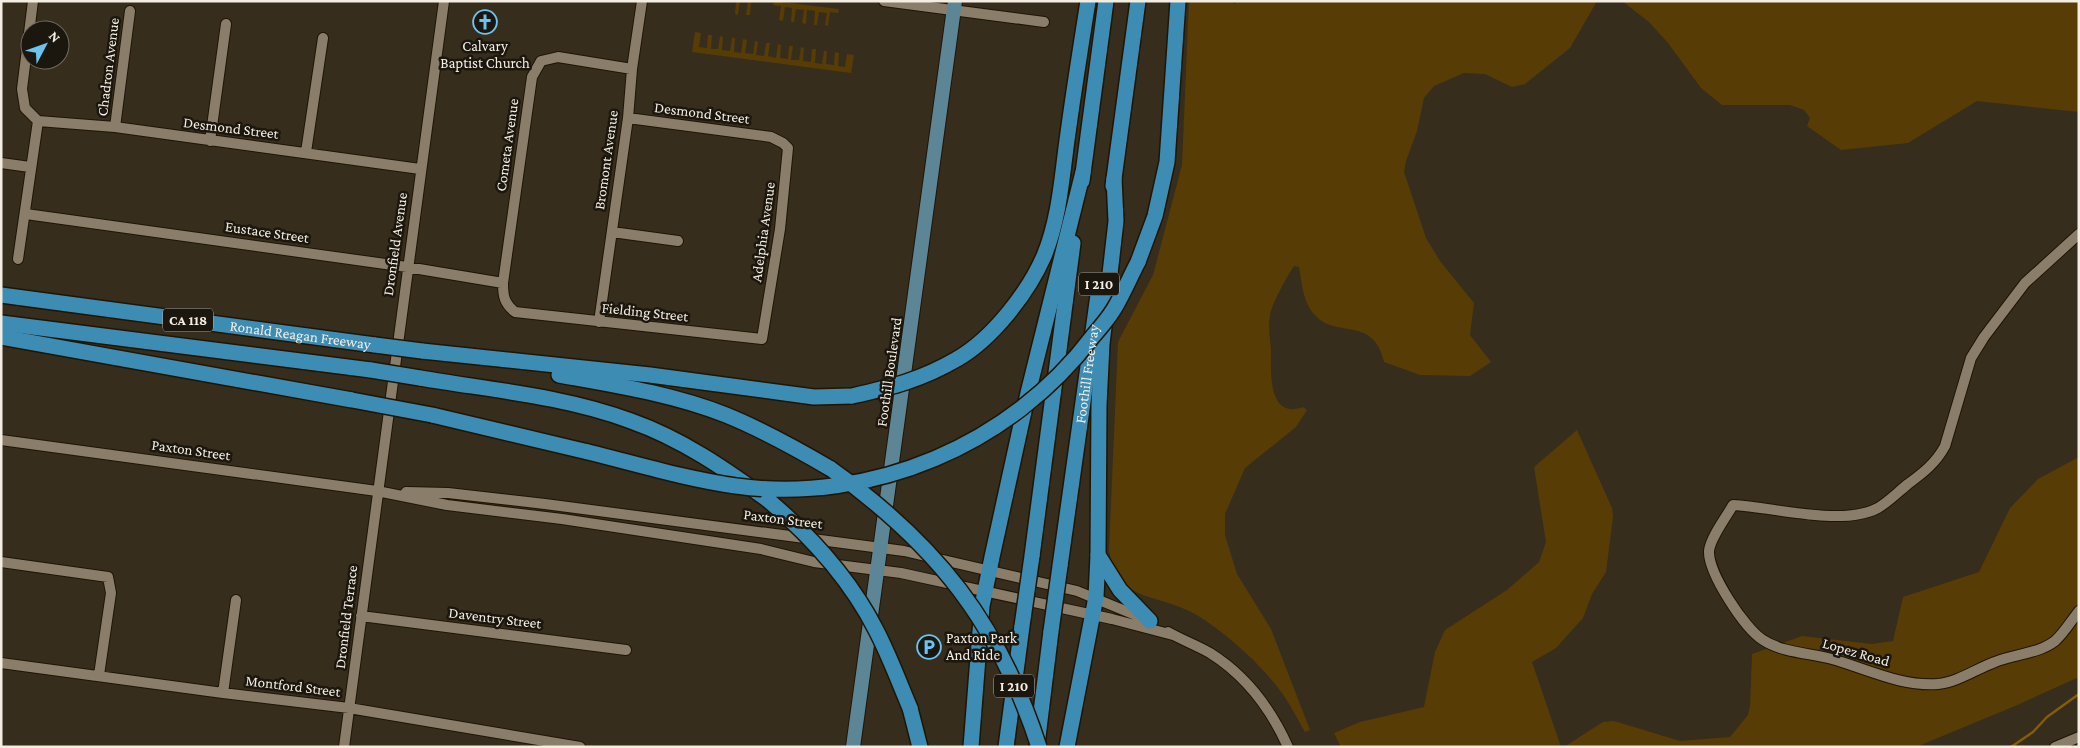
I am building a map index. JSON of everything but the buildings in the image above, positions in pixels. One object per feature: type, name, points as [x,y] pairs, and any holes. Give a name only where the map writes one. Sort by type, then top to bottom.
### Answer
[{"type":"highway","points":[[422,351],[650,376],[814,397],[852,396],[900,385],[940,369],[974,347],[1015,307],[1044,256],[1058,204],[1088,1]]},
{"type":"highway","name":"Foothill Freeway","points":[[1006,747],[1106,1]]},
{"type":"highway","name":"Foothill Freeway","points":[[1038,747],[1051,631],[1138,1]]},
{"type":"highway","points":[[1,337],[432,415],[697,479],[737,486],[809,489],[874,478],[916,466],[971,443],[1000,426],[1044,391],[1079,356],[1114,310],[1138,262],[1155,216],[1167,162],[1178,1]]},
{"type":"highway","points":[[971,747],[985,592],[989,570],[1028,393],[1083,172]]},
{"type":"highway","points":[[1067,747],[1096,597],[1099,405],[1102,344],[1116,221],[1114,178]]},
{"type":"highway","name":"Ronald Reagan Freeway","points":[[1,295],[422,351]]},
{"type":"highway","points":[[1,323],[371,370],[553,400],[632,421],[682,443],[715,462],[768,500],[801,529],[840,573],[875,628],[910,708],[920,747]]},
{"type":"highway","points":[[422,351],[614,384],[670,397],[725,415],[784,441],[831,469],[862,491],[918,540],[943,568],[968,601],[1010,671],[1028,712],[1038,747]]},
{"type":"highway","points":[[1098,556],[1120,590],[1150,621]]},
{"type":"main road","name":"Foothill Boulevard","points":[[853,747],[954,6]]},
{"type":"street","points":[[18,259],[38,121],[25,108],[22,89],[33,1]]},
{"type":"street","name":"Dronfield Avenue","points":[[377,491],[444,1]]},
{"type":"street","name":"Bromont Avenue","points":[[599,322],[628,118],[632,69],[642,1]]},
{"type":"street","points":[[884,1],[954,6],[1044,22]]},
{"type":"street","name":"Chadron Avenue","points":[[115,126],[130,11]]},
{"type":"street","points":[[210,141],[226,24]]},
{"type":"street","points":[[306,152],[323,38]]},
{"type":"street","name":"Cometa Avenue","points":[[525,313],[515,312],[508,307],[503,298],[503,283],[532,77],[541,61],[558,58],[632,69]]},
{"type":"street","name":"Desmond Street","points":[[628,118],[771,137]]},
{"type":"street","name":"Desmond Street","points":[[38,121],[115,126],[210,141],[306,152],[420,169]]},
{"type":"street","name":"Adelphia Avenue","points":[[762,339],[780,229],[788,155],[788,148],[771,137]]},
{"type":"street","points":[[1,163],[30,167]]},
{"type":"street","name":"Eustace Street","points":[[26,214],[407,267],[503,283]]},
{"type":"street","points":[[612,232],[678,241]]},
{"type":"street","name":"Lopez Road","points":[[2079,234],[2025,283],[1984,337],[1971,358],[1946,446],[1939,458],[1878,508],[1856,515],[1801,513],[1734,505],[1712,542],[1709,552],[1721,586],[1742,620],[1762,640],[1780,648],[1835,660],[1887,677],[1915,682],[1938,684],[1957,679],[1996,661],[2048,645],[2056,640],[2079,611]]},
{"type":"street","name":"Fielding Street","points":[[525,313],[762,339]]},
{"type":"street","name":"Paxton Street","points":[[1,440],[377,491],[447,506],[562,518],[713,541],[761,549],[814,562],[901,573],[1173,635]]},
{"type":"street","name":"Paxton Street","points":[[377,491],[448,493],[881,547],[1077,591],[1096,597],[1150,621],[1210,654],[1245,682],[1266,707],[1288,747]]},
{"type":"street","name":"Dronfield Terrace","points":[[344,747],[377,491]]},
{"type":"street","points":[[1,562],[108,577],[111,593],[100,675]]},
{"type":"street","points":[[223,693],[236,600]]},
{"type":"street","name":"Daventry Street","points":[[361,616],[626,650]]},
{"type":"street","name":"Montford Street","points":[[1,663],[349,708],[580,747]]},
{"type":"street","points":[[2055,747],[2079,737]]},
{"type":"shaded area","points":[[736,1],[740,1],[738,15],[735,14]]},
{"type":"shaded area","points":[[740,1],[760,1],[751,2],[750,15],[746,15],[748,2]]},
{"type":"shaded area","points":[[774,1],[839,9],[838,13],[830,12],[828,26],[825,25],[827,13],[819,12],[817,25],[814,25],[815,11],[807,10],[806,24],[802,23],[804,10],[796,9],[794,22],[791,22],[792,8],[785,7],[783,21],[779,20],[781,6],[773,5]]},
{"type":"shaded area","points":[[1189,1],[1233,1],[1234,4],[1238,1],[1597,1],[1570,48],[1525,84],[1512,87],[1485,74],[1464,73],[1434,86],[1424,98],[1417,131],[1404,172],[1426,238],[1440,261],[1474,303],[1470,335],[1491,362],[1470,376],[1420,375],[1384,362],[1379,347],[1372,338],[1363,333],[1323,322],[1315,315],[1305,299],[1299,267],[1294,266],[1274,304],[1270,315],[1269,332],[1274,391],[1277,400],[1283,406],[1291,409],[1303,407],[1307,410],[1296,427],[1245,468],[1225,514],[1225,535],[1237,574],[1271,629],[1310,730],[1305,732],[1279,689],[1249,656],[1197,615],[1148,597],[1127,586],[1119,578],[1113,566],[1109,550],[1118,342],[1153,275],[1182,165]]},
{"type":"shaded area","points":[[1622,1],[2079,1],[2079,112],[1977,101],[1908,143],[1841,150],[1807,126],[1810,118],[1804,110],[1790,105],[1722,105],[1701,88],[1668,43],[1649,22]]},
{"type":"shaded area","points":[[695,32],[701,33],[699,47],[707,48],[708,35],[712,35],[711,49],[718,49],[720,36],[723,37],[722,50],[730,51],[732,38],[735,38],[734,52],[741,53],[743,39],[747,40],[745,53],[753,54],[755,41],[758,42],[756,55],[764,56],[766,43],[770,43],[768,56],[776,58],[778,44],[781,45],[780,58],[788,59],[789,46],[793,46],[791,60],[799,60],[801,47],[804,48],[803,61],[811,62],[812,49],[816,49],[815,63],[822,64],[824,51],[827,51],[826,64],[834,65],[835,52],[839,53],[838,66],[845,67],[847,54],[854,55],[851,73],[692,52]]},
{"type":"shaded area","points":[[1577,430],[1612,508],[1613,517],[1606,572],[1592,594],[1583,618],[1556,648],[1532,662],[1561,747],[1341,747],[1334,733],[1360,722],[1424,707],[1435,652],[1445,630],[1507,590],[1539,562],[1546,542],[1534,467]]},
{"type":"shaded area","points":[[2079,457],[2079,677],[1916,747],[1564,747],[1603,722],[1614,721],[1680,741],[1730,737],[1748,715],[1752,654],[1802,636],[1872,644],[1893,641],[1903,597],[1979,572],[2010,508],[2038,479]]},
{"type":"waterway","points":[[2011,747],[2033,732],[2047,717],[2079,694]]},
{"type":"place","name":"Calvary Baptist Church","points":[[485,22]]},
{"type":"place","name":"Paxton Park And Ride","points":[[929,647]]}]
